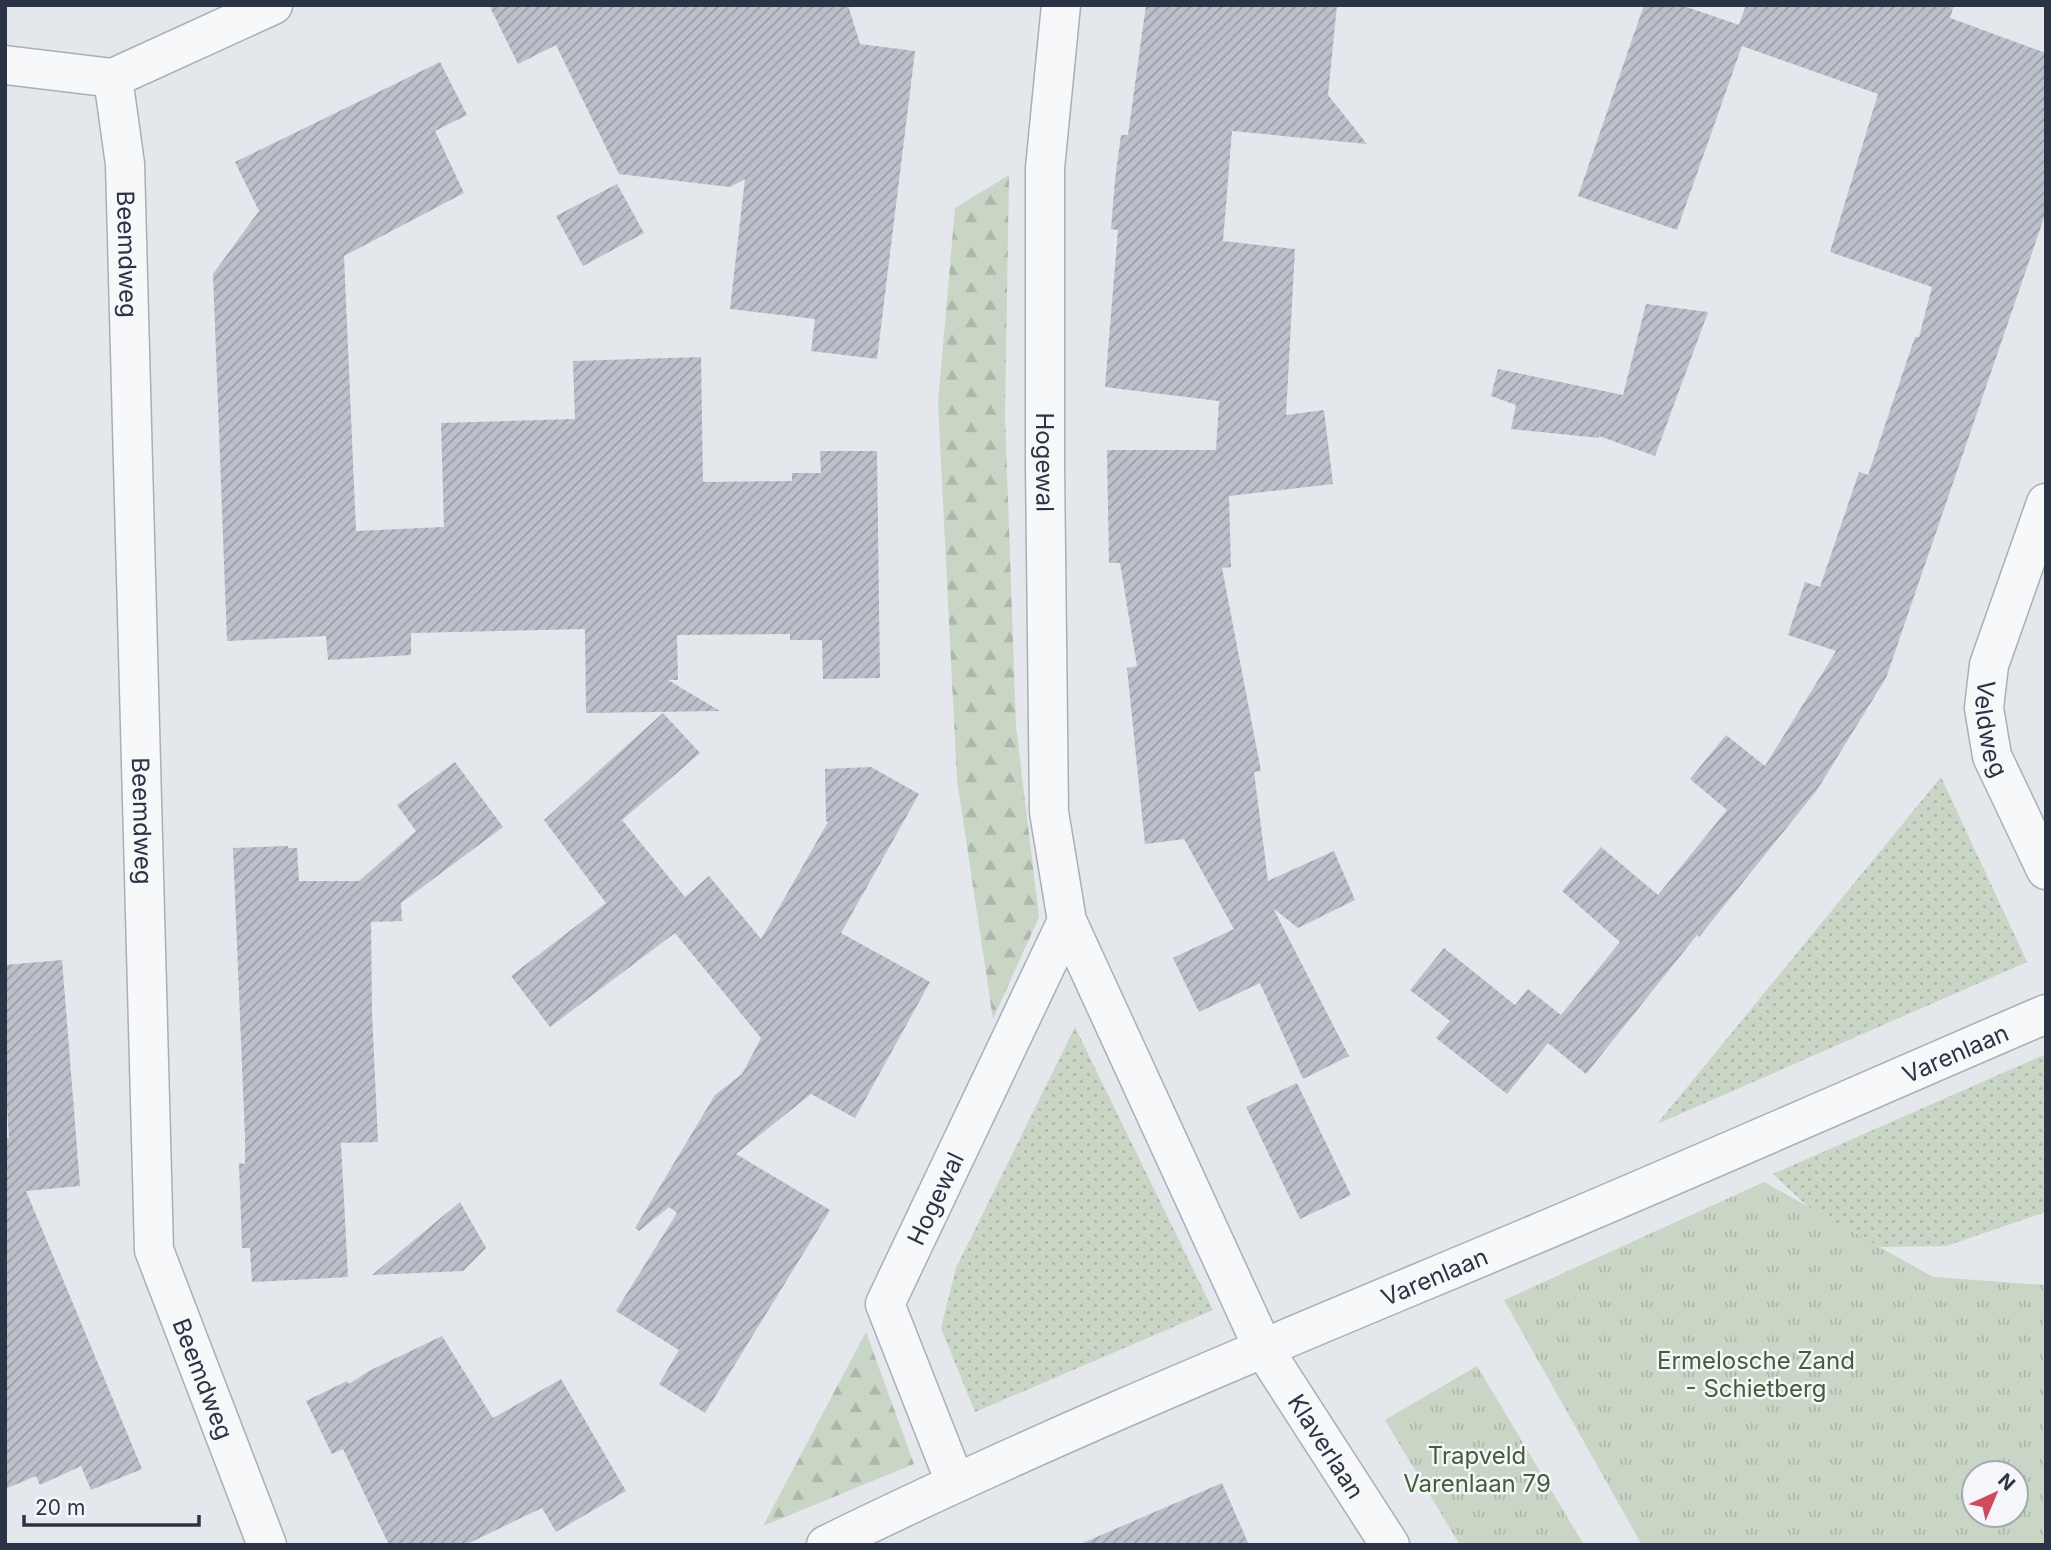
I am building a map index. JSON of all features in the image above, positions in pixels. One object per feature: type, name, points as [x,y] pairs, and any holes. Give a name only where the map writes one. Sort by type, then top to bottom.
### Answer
[{"type":"street","points":[[5,65],[113,78],[273,5]]},
{"type":"street","name":"Hogewal","points":[[1061,5],[1045,168],[1049,812],[1067,921],[1263,1348]]},
{"type":"street","name":"Beemdweg","points":[[113,78],[125,164],[154,1250],[267,1545]]},
{"type":"street","name":"Veldweg","points":[[2046,503],[1989,665],[1984,708],[1992,756],[2046,870]]},
{"type":"street","name":"Hogewal","points":[[955,1482],[885,1304],[1067,921]]},
{"type":"street","name":"Varenlaan","points":[[826,1545],[955,1482],[2046,1014]]},
{"type":"street","name":"Klaverlaan","points":[[1263,1348],[1390,1545]]},
{"type":"green space","points":[[1009,175],[1005,416],[1016,726],[1039,917],[993,1019],[957,780],[938,403],[955,208]]},
{"type":"green space","points":[[1941,777],[2027,962],[1657,1124]]},
{"type":"green space","points":[[1075,1027],[1213,1310],[975,1412],[941,1328],[956,1268]]},
{"type":"green space","points":[[2046,1054],[2046,1212],[1946,1246],[1880,1247],[1830,1227],[1773,1174]]},
{"type":"green space","name":"Ermelosche Zand - Schietberg","points":[[1764,1182],[1933,1277],[2046,1285],[2046,1545],[1642,1545],[1504,1300]]},
{"type":"green space","points":[[866,1332],[914,1464],[763,1526]]},
{"type":"green space","name":"Trapveld Varenlaan 79","points":[[1477,1366],[1584,1545],[1460,1545],[1385,1420]]},
{"type":"building","points":[[489,5],[848,5],[860,44],[915,51],[877,359],[811,351],[815,319],[730,309],[745,179],[730,187],[619,174],[556,45],[518,64]]},
{"type":"building","points":[[1146,5],[1337,5],[1328,95],[1367,144],[1232,131],[1223,241],[1295,249],[1286,415],[1324,410],[1333,484],[1229,496],[1231,567],[1222,568],[1261,771],[1254,772],[1268,881],[1334,851],[1355,900],[1298,928],[1273,908],[1349,1056],[1303,1079],[1260,983],[1199,1012],[1173,958],[1234,929],[1184,839],[1145,844],[1127,668],[1137,666],[1120,563],[1109,563],[1107,450],[1216,450],[1219,401],[1105,387],[1118,230],[1111,229],[1115,180],[1121,135],[1128,135]]},
{"type":"building","points":[[1644,5],[1681,5],[1739,25],[1746,5],[1954,5],[1950,18],[2046,53],[2046,212],[1886,678],[1817,790],[1586,1074],[1548,1043],[1507,1094],[1436,1038],[1450,1021],[1410,990],[1444,948],[1515,1005],[1528,989],[1561,1015],[1620,942],[1562,891],[1601,847],[1658,895],[1727,810],[1690,779],[1726,735],[1765,766],[1836,651],[1788,635],[1805,582],[1820,587],[1859,472],[1868,475],[1915,337],[1919,337],[1932,287],[1830,252],[1878,94],[1742,46],[1677,230],[1578,196]]},
{"type":"building","points":[[440,62],[467,115],[435,131],[464,193],[344,256],[356,531],[444,527],[441,423],[575,419],[573,361],[701,357],[703,482],[792,481],[792,473],[821,473],[820,451],[877,451],[880,678],[823,679],[822,640],[790,640],[790,634],[677,635],[678,680],[668,680],[720,711],[586,713],[585,629],[411,633],[411,655],[328,660],[326,636],[227,641],[213,274],[259,211],[235,162]]},
{"type":"building","points":[[617,184],[644,233],[583,266],[556,216]]},
{"type":"building","points":[[1646,304],[1708,312],[1655,456],[1599,436],[1511,429],[1516,405],[1491,396],[1498,369],[1623,395]]},
{"type":"building","points":[[663,713],[700,753],[622,820],[685,897],[709,876],[761,939],[828,822],[825,769],[871,767],[919,794],[841,933],[930,982],[855,1118],[811,1094],[736,1154],[830,1210],[705,1413],[659,1384],[679,1350],[616,1311],[677,1213],[669,1207],[639,1231],[635,1228],[715,1095],[742,1074],[761,1038],[675,933],[550,1027],[511,976],[606,903],[544,820]]},
{"type":"building","points":[[455,762],[503,827],[401,903],[402,921],[371,922],[378,1142],[341,1143],[348,1277],[252,1282],[250,1248],[242,1248],[239,1163],[245,1164],[245,1138],[233,848],[297,848],[299,881],[359,881],[416,831],[397,805]]},
{"type":"building","points":[[62,960],[80,1186],[26,1191],[142,1469],[91,1490],[81,1466],[40,1485],[36,1476],[5,1489],[5,1138],[9,1138],[5,1076],[5,965]]},
{"type":"building","points":[[1297,1083],[1351,1195],[1300,1219],[1246,1107]]},
{"type":"building","points":[[460,1202],[486,1248],[463,1271],[372,1275]]},
{"type":"building","points":[[442,1336],[493,1418],[561,1379],[626,1491],[556,1532],[542,1508],[465,1545],[389,1545],[343,1449],[332,1454],[306,1401],[347,1381],[349,1384],[369,1371]]},
{"type":"building","points":[[1222,1483],[1249,1545],[1078,1545]]}]
